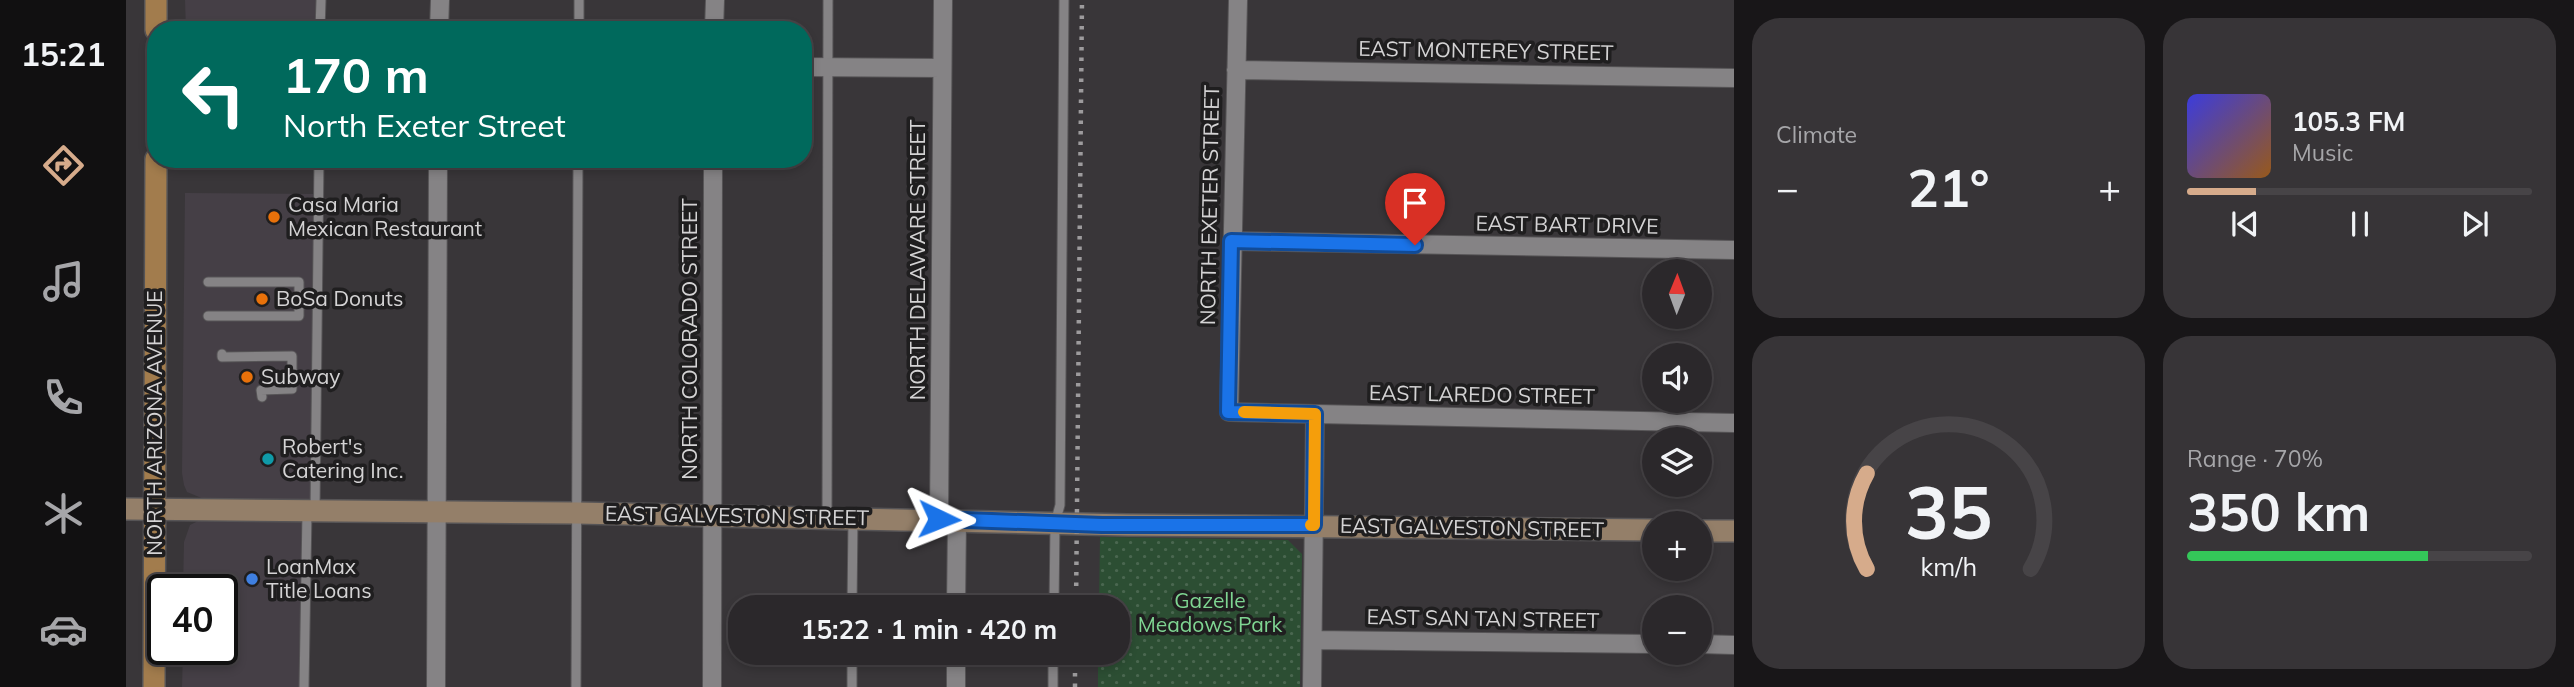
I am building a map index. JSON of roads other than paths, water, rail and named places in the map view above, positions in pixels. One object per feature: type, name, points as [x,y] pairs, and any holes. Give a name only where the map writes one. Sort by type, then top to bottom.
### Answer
[{"type":"main road","points":[[156,0],[156,21]]},
{"type":"main road","name":"NORTH ARIZONA AVENUE","points":[[154,687],[156,168]]},
{"type":"street","points":[[439,0],[439,21]]},
{"type":"street","points":[[714,21],[715,0]]},
{"type":"street","name":"NORTH DELAWARE STREET","points":[[943,0],[948,520],[955,595]]},
{"type":"street","name":"NORTH EXETER STREET","points":[[1228,412],[1238,0]]},
{"type":"street","points":[[812,67],[942,68]]},
{"type":"street","name":"EAST MONTEREY STREET","points":[[1236,71],[1734,78]]},
{"type":"street","points":[[436,687],[439,168]]},
{"type":"street","name":"NORTH COLORADO STREET","points":[[712,687],[713,168]]},
{"type":"street","name":"EAST BART DRIVE","points":[[1231,241],[1734,250]]},
{"type":"street","name":"EAST LAREDO STREET","points":[[1228,412],[1734,423]]},
{"type":"street","points":[[1312,687],[1315,414]]},
{"type":"street","name":"EAST GALVESTON STREET","points":[[126,509],[577,513],[1055,523],[1642,530]]},
{"type":"street","points":[[1712,531],[1734,531]]},
{"type":"street","name":"EAST SAN TAN STREET","points":[[1312,640],[1642,644]]},
{"type":"street","points":[[1712,644],[1734,645]]},
{"type":"street","points":[[956,665],[956,687]]},
{"type":"lane","points":[[320,21],[321,0]]},
{"type":"lane","points":[[579,0],[579,21]]},
{"type":"lane","points":[[827,518],[828,0]]},
{"type":"lane","points":[[1054,595],[1055,523],[1060,505],[1064,0]]},
{"type":"lane","points":[[304,687],[319,168]]},
{"type":"lane","points":[[576,687],[578,168]]},
{"type":"lane","points":[[208,282],[299,282],[299,316],[208,316]]},
{"type":"lane","points":[[222,354],[222,357],[292,356],[292,390],[261,390],[262,397]]},
{"type":"lane","points":[[852,595],[853,518]]},
{"type":"lane","points":[[852,665],[852,687]]},
{"type":"lane","points":[[1053,665],[1053,687]]},
{"type":"railway","points":[[1076,595],[1082,0]]},
{"type":"railway","points":[[1075,665],[1075,687]]},
{"type":"place","name":"Casa Maria Mexican Restaurant","points":[[274,217]]},
{"type":"place","name":"BoSa Donuts","points":[[262,299]]},
{"type":"place","name":"Subway","points":[[247,377]]},
{"type":"place","name":"Robert's Catering Inc.","points":[[268,459]]},
{"type":"place","name":"LoanMax Title Loans","points":[[252,579]]},
{"type":"park label","name":"Gazelle Meadows Park","points":[[1210,613]]}]
